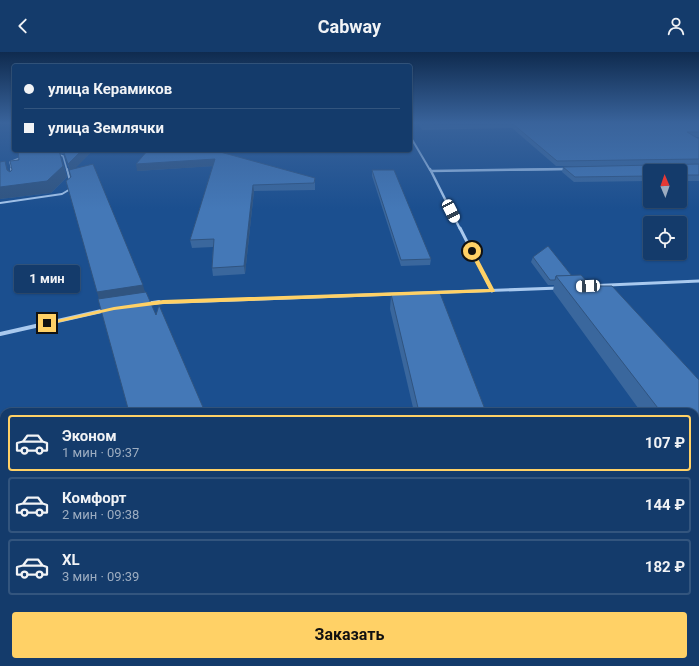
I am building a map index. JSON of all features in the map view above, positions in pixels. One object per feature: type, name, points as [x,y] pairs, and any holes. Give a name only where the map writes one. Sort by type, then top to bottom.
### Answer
[{"type":"street","points":[[419,152],[431,171],[492,291]]},
{"type":"street","points":[[431,171],[573,169]]},
{"type":"street","points":[[580,287],[699,281]]},
{"type":"street","points":[[144,304],[163,302],[492,291],[564,287]]},
{"type":"street","points":[[0,334],[114,308]]},
{"type":"lane","points":[[0,203],[62,194],[70,191],[72,188],[63,156],[52,154]]},
{"type":"lane","points":[[12,175],[12,161],[27,156]]},
{"type":"lane","points":[[6,169],[11,169]]},
{"type":"building","points":[[18,152],[60,152],[63,166],[47,181],[0,187],[0,162],[5,161],[7,170],[10,172],[12,170],[10,161],[19,160]]},
{"type":"building","points":[[64,152],[80,152],[68,164]]},
{"type":"building","points":[[146,152],[220,152],[315,178],[314,183],[253,185],[244,266],[212,268],[214,239],[190,240],[215,159],[136,164]]},
{"type":"building","points":[[546,152],[699,152],[699,159],[557,161]]},
{"type":"building","points":[[93,164],[143,285],[97,292],[66,181],[71,177],[69,170]]},
{"type":"building","points":[[687,164],[699,164],[699,175],[687,175]]},
{"type":"building","points":[[643,165],[643,176],[575,177],[563,167]]},
{"type":"building","points":[[372,170],[394,170],[431,259],[401,260]]},
{"type":"building","points":[[548,246],[572,276],[556,276],[555,280],[550,280],[533,257]]},
{"type":"building","points":[[581,275],[591,286],[612,286],[699,380],[699,408],[658,408],[556,276]]},
{"type":"building","points":[[146,292],[156,315],[159,305],[203,408],[128,408],[98,299]]},
{"type":"building","points":[[440,293],[484,408],[418,408],[391,294]]},
{"type":"route","points":[[47,323],[114,308],[163,302],[492,291],[472,251]]}]
